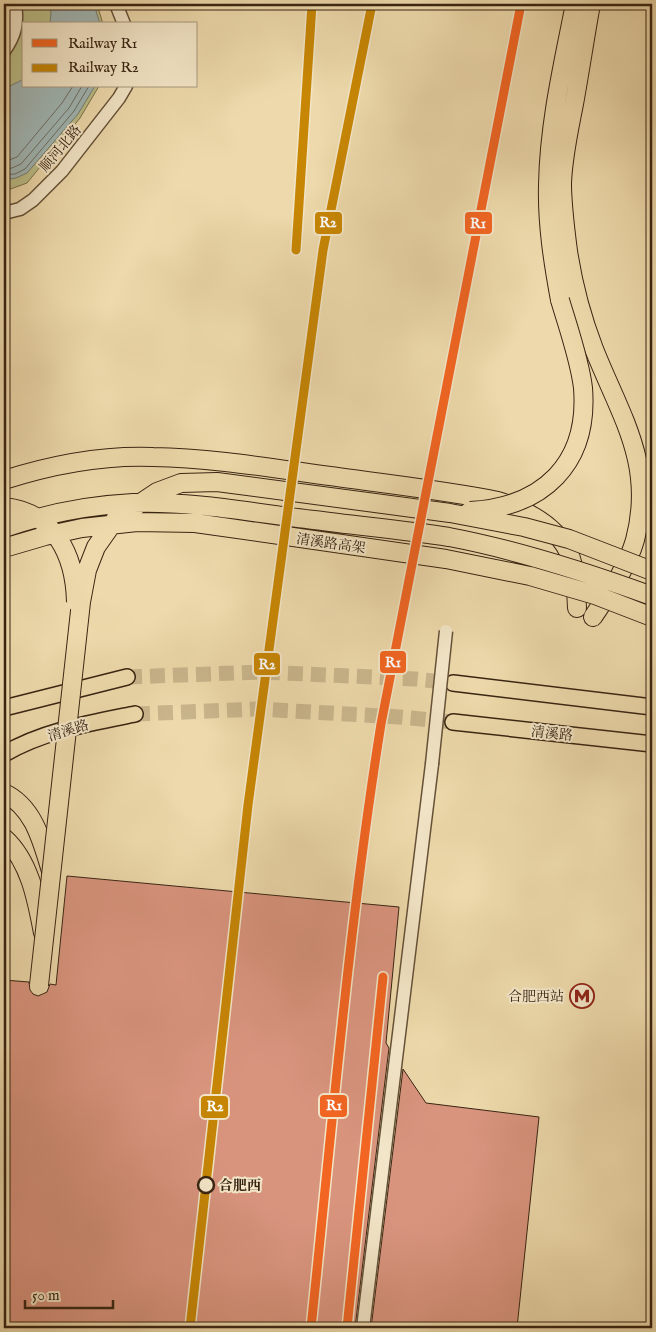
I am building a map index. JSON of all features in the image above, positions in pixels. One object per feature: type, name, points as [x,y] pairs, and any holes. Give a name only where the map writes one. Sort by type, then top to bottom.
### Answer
[{"type":"highway","points":[[450,512],[484,511],[506,507],[526,500],[545,488],[568,462],[576,445],[582,424],[582,386],[560,300],[552,256],[549,221],[549,161],[563,4]]},
{"type":"highway","points":[[555,104],[575,4]]},
{"type":"highway","points":[[591,4],[565,148],[562,182],[568,252],[576,292],[591,341],[628,427],[635,448],[641,492],[640,516],[634,542],[620,575],[594,617]]},
{"type":"highway","points":[[574,104],[603,4]]},
{"type":"highway","points":[[4,480],[34,470],[67,464],[112,458],[152,456],[222,461],[498,501],[522,509],[558,535],[569,554],[576,579],[578,608]]},
{"type":"highway","points":[[4,507],[18,509],[36,516],[50,527],[61,542],[68,558],[76,594],[77,637],[39,986],[86,570],[96,547],[115,520],[157,492],[181,483],[217,482],[450,512],[524,527],[569,539],[652,571]]},
{"type":"highway","name":"清溪路高架","points":[[4,528],[40,517],[77,509],[133,503],[196,505],[449,538],[537,558],[601,577],[652,596]]},
{"type":"highway","name":"清溪路高架","points":[[4,548],[82,528],[137,522],[195,523],[465,563],[539,579],[594,595],[652,617]]},
{"type":"highway","points":[[4,793],[15,798],[28,812],[41,837],[51,871]]},
{"type":"highway","points":[[4,838],[17,853],[30,880],[38,904],[44,937]]},
{"type":"main road","points":[[4,708],[128,677]]},
{"type":"main road","points":[[453,683],[652,707]]},
{"type":"main road","name":"清溪路","points":[[4,754],[18,746],[78,725],[135,714]]},
{"type":"main road","name":"清溪路","points":[[453,722],[652,744]]},
{"type":"street","points":[[4,51],[11,41],[16,28],[14,4]]},
{"type":"street","points":[[116,4],[123,22]]},
{"type":"street","name":"顺河北路","points":[[4,213],[20,209],[27,204],[62,171],[125,88]]},
{"type":"street","points":[[363,1328],[432,764],[446,630]]},
{"type":"green space","points":[[4,4],[97,4],[102,22],[22,22],[22,88],[98,88],[80,118],[27,183],[5,191]]},
{"type":"water","points":[[49,4],[94,4],[99,22],[50,22]]},
{"type":"water","points":[[22,80],[22,88],[94,88],[78,114],[27,173],[16,178],[4,180],[4,89]]},
{"type":"building","points":[[67,876],[399,907],[386,1043],[389,1048],[355,1328],[4,1328],[4,980],[29,982],[30,990],[38,996],[47,992],[50,984],[56,985]]},
{"type":"building","points":[[403,1069],[426,1103],[539,1117],[517,1328],[371,1328]]},
{"type":"tunnel","points":[[127,677],[262,672],[415,679],[453,683]]},
{"type":"tunnel","points":[[135,714],[258,709],[453,722]]},
{"type":"rail line","name":"R2","points":[[296,250],[312,4]]},
{"type":"rail line","name":"R2","points":[[190,1328],[248,805],[323,250],[372,4]]},
{"type":"rail line","name":"R1","points":[[311,1328],[350,950],[381,724],[521,4]]},
{"type":"rail line","name":"R1","points":[[347,1328],[383,977]]},
{"type":"place","name":"合肥西站","points":[[582,996]]},
{"type":"place","name":"合肥西","points":[[206,1185]]}]
